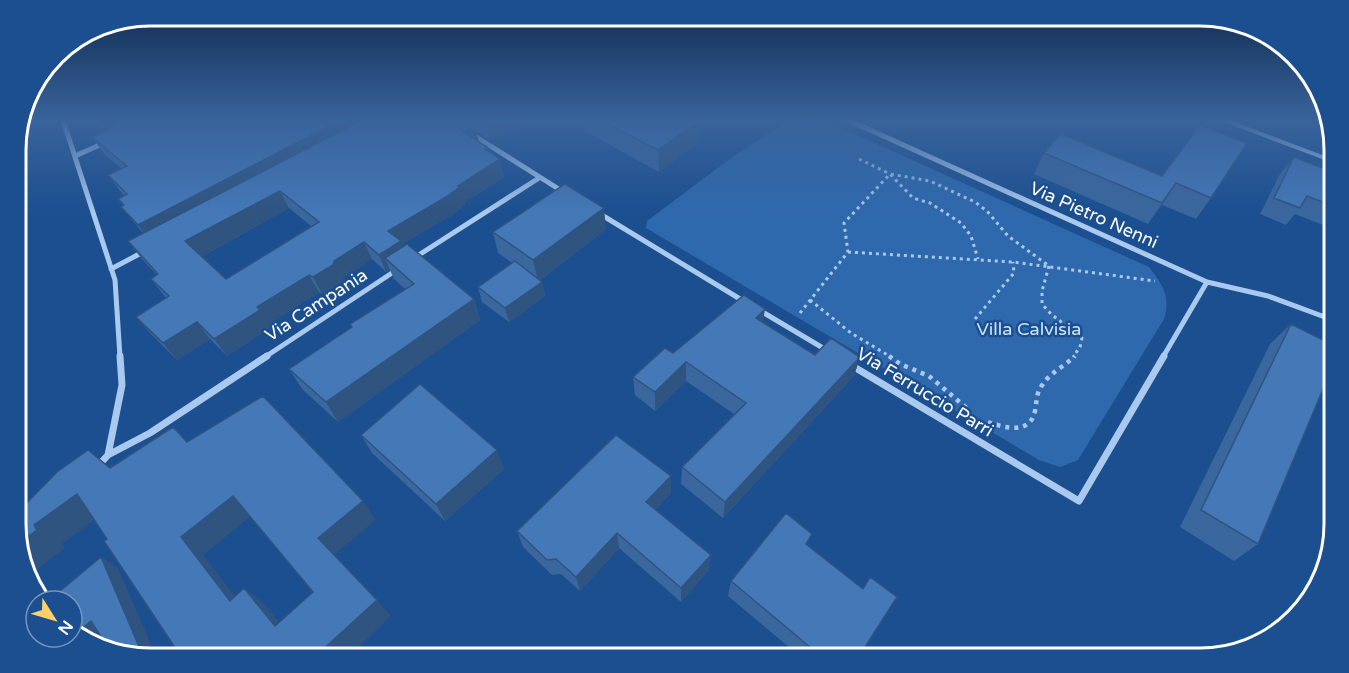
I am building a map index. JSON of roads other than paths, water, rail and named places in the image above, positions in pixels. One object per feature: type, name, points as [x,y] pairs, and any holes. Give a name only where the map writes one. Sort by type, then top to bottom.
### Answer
[{"type":"street","points":[[73,151],[115,280],[122,385],[108,455]]},
{"type":"street","points":[[75,156],[85,151]]},
{"type":"street","points":[[498,151],[569,196]]},
{"type":"street","name":"Via Pietro Nenni","points":[[918,151],[1207,282],[1268,296],[1324,317]]},
{"type":"street","name":"Via Campania","points":[[92,471],[108,455],[150,433],[539,178]]},
{"type":"street","name":"Via Ferruccio Parri","points":[[589,207],[1079,501],[1207,282]]},
{"type":"street","points":[[111,269],[153,247]]},
{"type":"lane","points":[[1310,151],[1324,157]]},
{"type":"park label","name":"Villa Calvisia","points":[[1029,329]]}]
